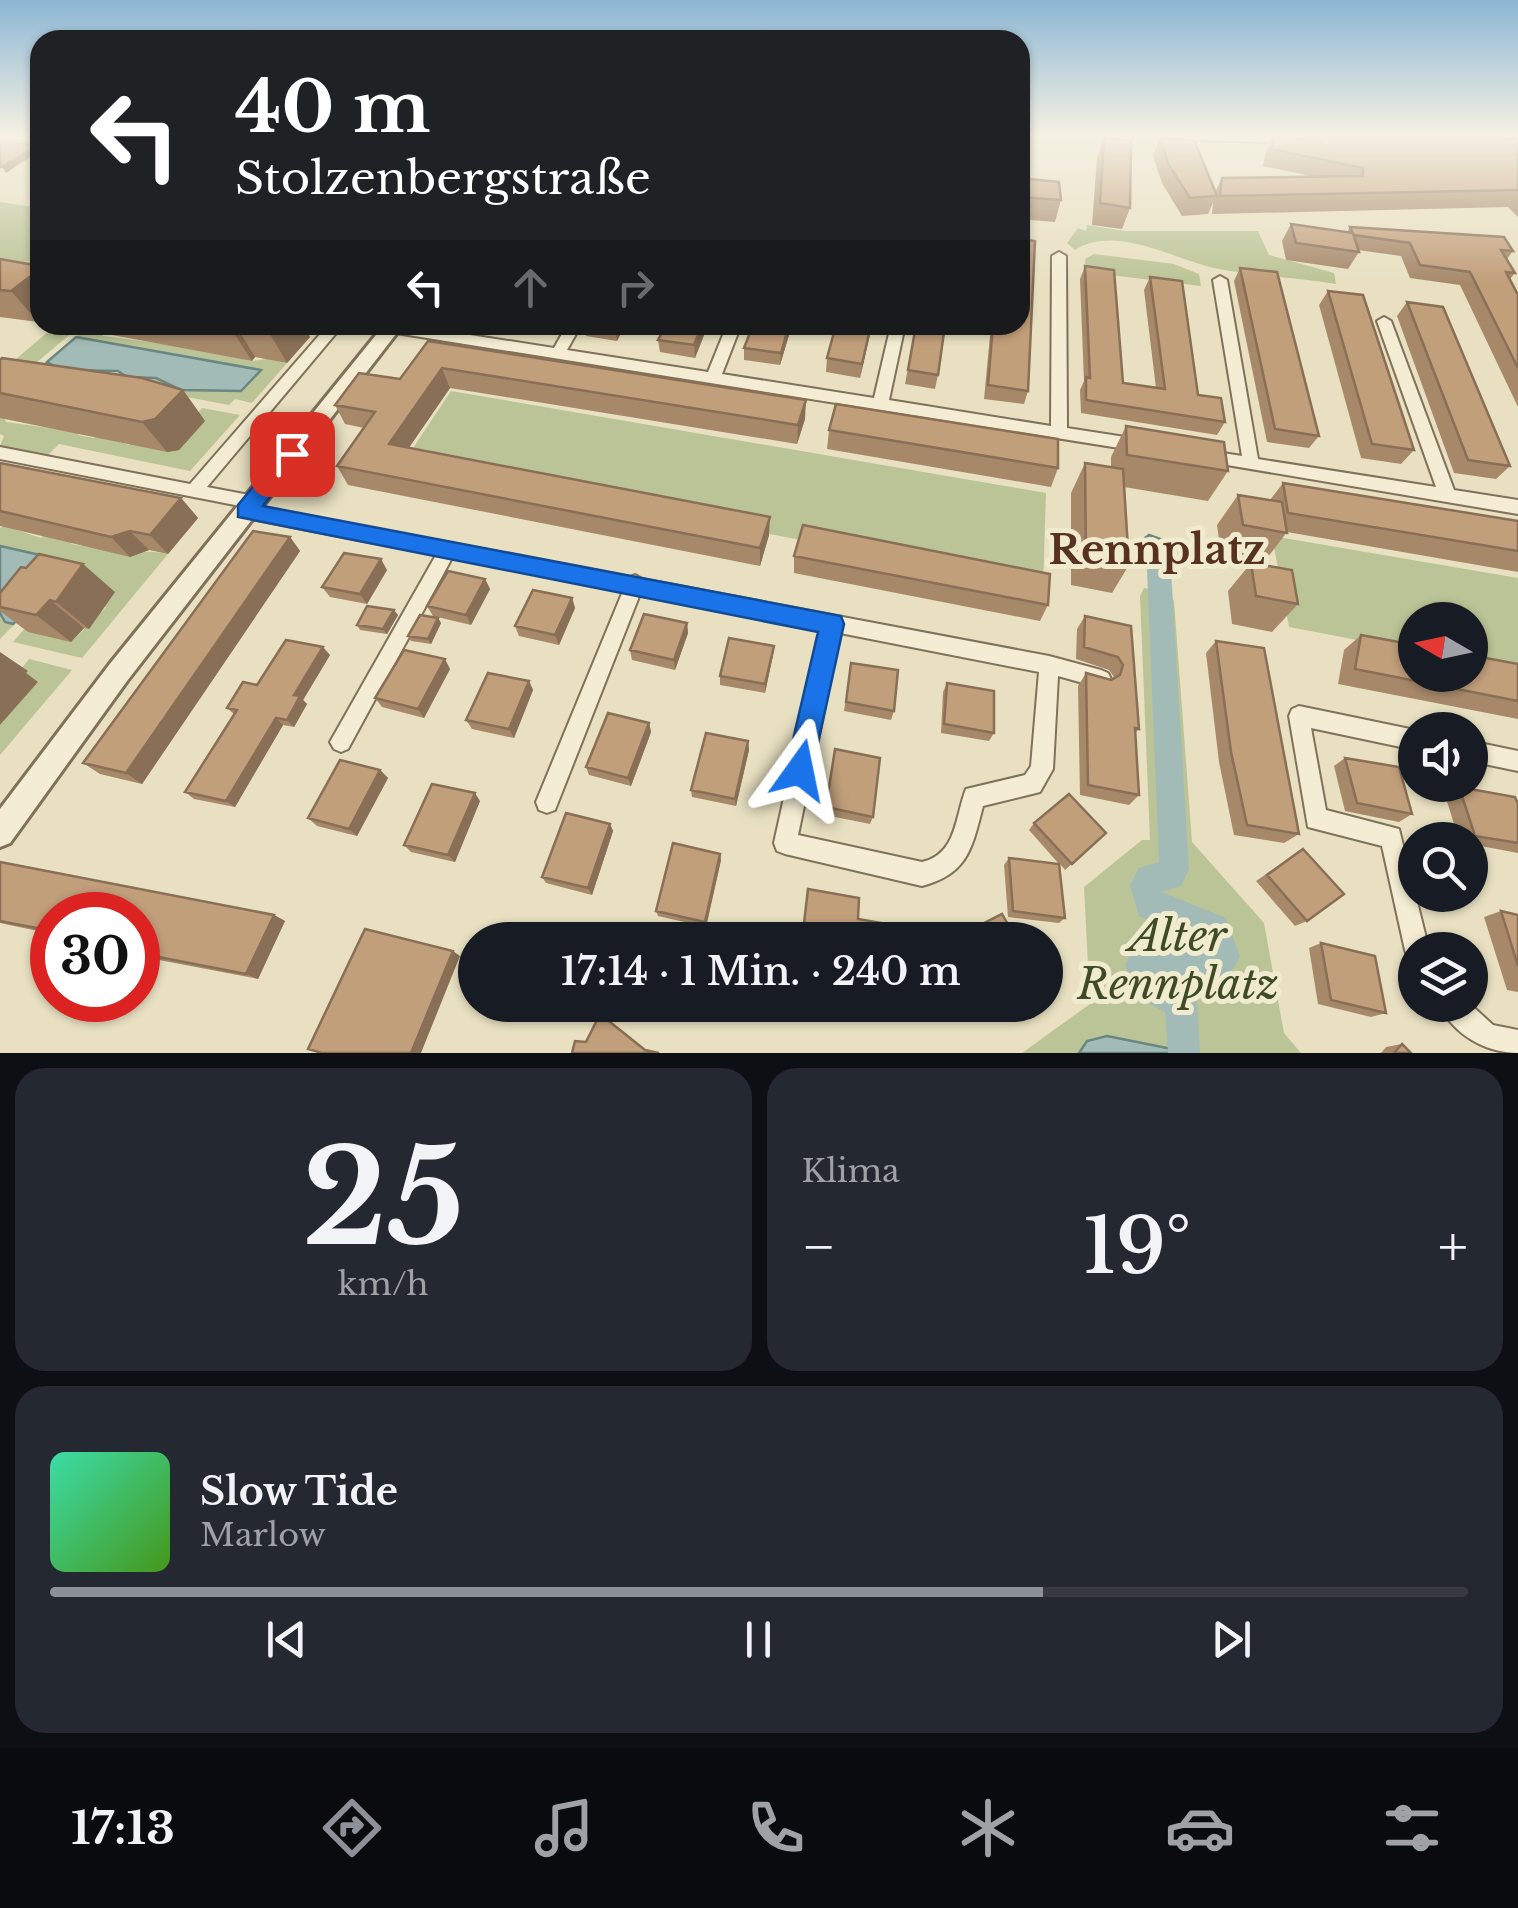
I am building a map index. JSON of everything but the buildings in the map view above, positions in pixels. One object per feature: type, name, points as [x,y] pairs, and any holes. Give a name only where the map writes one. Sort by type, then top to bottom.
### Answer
[{"type":"street","points":[[1059,256],[1059,432]]},
{"type":"street","points":[[1220,280],[1251,464]]},
{"type":"street","points":[[1384,321],[1448,497]]},
{"type":"street","points":[[194,491],[327,335]]},
{"type":"street","points":[[0,833],[381,335]]},
{"type":"street","points":[[442,335],[1152,448]]},
{"type":"street","points":[[557,354],[568,335]]},
{"type":"street","points":[[712,380],[730,335]]},
{"type":"street","points":[[882,402],[896,335]]},
{"type":"street","points":[[0,453],[194,491],[448,549],[1049,665],[1101,679]]},
{"type":"street","points":[[1192,454],[1518,507]]},
{"type":"street","points":[[341,742],[448,549]]},
{"type":"street","points":[[548,802],[634,583]]},
{"type":"street","points":[[832,624],[785,843],[922,874],[944,871],[955,859],[974,797],[1032,784],[1042,769],[1049,665]]},
{"type":"street","points":[[1398,736],[1300,716],[1316,819],[1391,837],[1413,932]]},
{"type":"street","points":[[1488,755],[1518,761]]},
{"type":"street","points":[[1471,1022],[1486,1036],[1518,1043]]},
{"type":"green space","points":[[0,202],[30,206],[30,261],[24,262],[30,262],[30,276],[0,272]]},
{"type":"green space","points":[[1087,225],[1125,231],[1258,231],[1269,255],[1334,273],[1336,284],[1219,269],[1128,242],[1092,243],[1075,250],[1067,243],[1078,228],[1086,231]]},
{"type":"green space","points":[[1094,254],[1174,264],[1199,274],[1201,286],[1086,272],[1085,259]]},
{"type":"green space","points":[[44,335],[69,335],[30,368],[9,365]]},
{"type":"green space","points":[[103,335],[252,361],[265,359],[275,335],[293,335],[272,360],[287,363],[252,403],[235,399],[229,405],[107,382],[112,377],[156,378],[181,390],[241,391],[260,369],[76,337]]},
{"type":"green space","points":[[451,391],[1046,493],[1043,587],[403,463]]},
{"type":"green space","points":[[0,404],[6,422],[80,432],[78,435],[94,438],[98,435],[129,445],[133,441],[167,452],[202,408],[240,415],[190,471],[59,444],[48,455],[0,446],[4,436],[0,434]]},
{"type":"green space","points":[[5,526],[41,538],[46,533],[73,540],[71,544],[168,554],[82,658],[13,642],[34,618],[71,642],[106,607],[46,593],[0,639],[0,613],[69,561],[0,546],[0,528]]},
{"type":"green space","points":[[1272,536],[1518,578],[1518,671],[1488,665],[1488,602],[1398,602],[1398,648],[1289,627]]},
{"type":"green space","name":"Alter Rennplatz","points":[[1144,588],[1167,591],[1174,601],[1192,842],[1264,923],[1284,1033],[1301,1053],[1022,1053],[1090,1004],[1084,887],[1142,840],[1150,840],[1140,596]]},
{"type":"green space","points":[[29,659],[72,670],[0,755],[0,725],[37,682],[22,678],[21,669]]},
{"type":"water","points":[[76,337],[261,370],[241,391],[181,390],[156,378],[127,377],[118,371],[62,370],[47,362]]},
{"type":"water","points":[[1149,535],[1177,545],[1183,556],[1179,566],[1158,569],[1141,558],[1136,545]]},
{"type":"water","points":[[0,546],[71,562],[13,624],[5,622],[0,613]]},
{"type":"water","points":[[1107,1036],[1192,1053],[1079,1053],[1087,1041]]},
{"type":"waterway","points":[[1159,570],[1174,869],[1170,875],[1150,879],[1145,885],[1150,905],[1215,929],[1224,956],[1213,969],[1153,956],[1141,965],[1149,987],[1181,1003],[1184,1051]]},
{"type":"district","name":"Rennplatz","points":[[1157,550]]},
{"type":"route","points":[[292,454],[246,511],[832,624],[800,770]]}]
